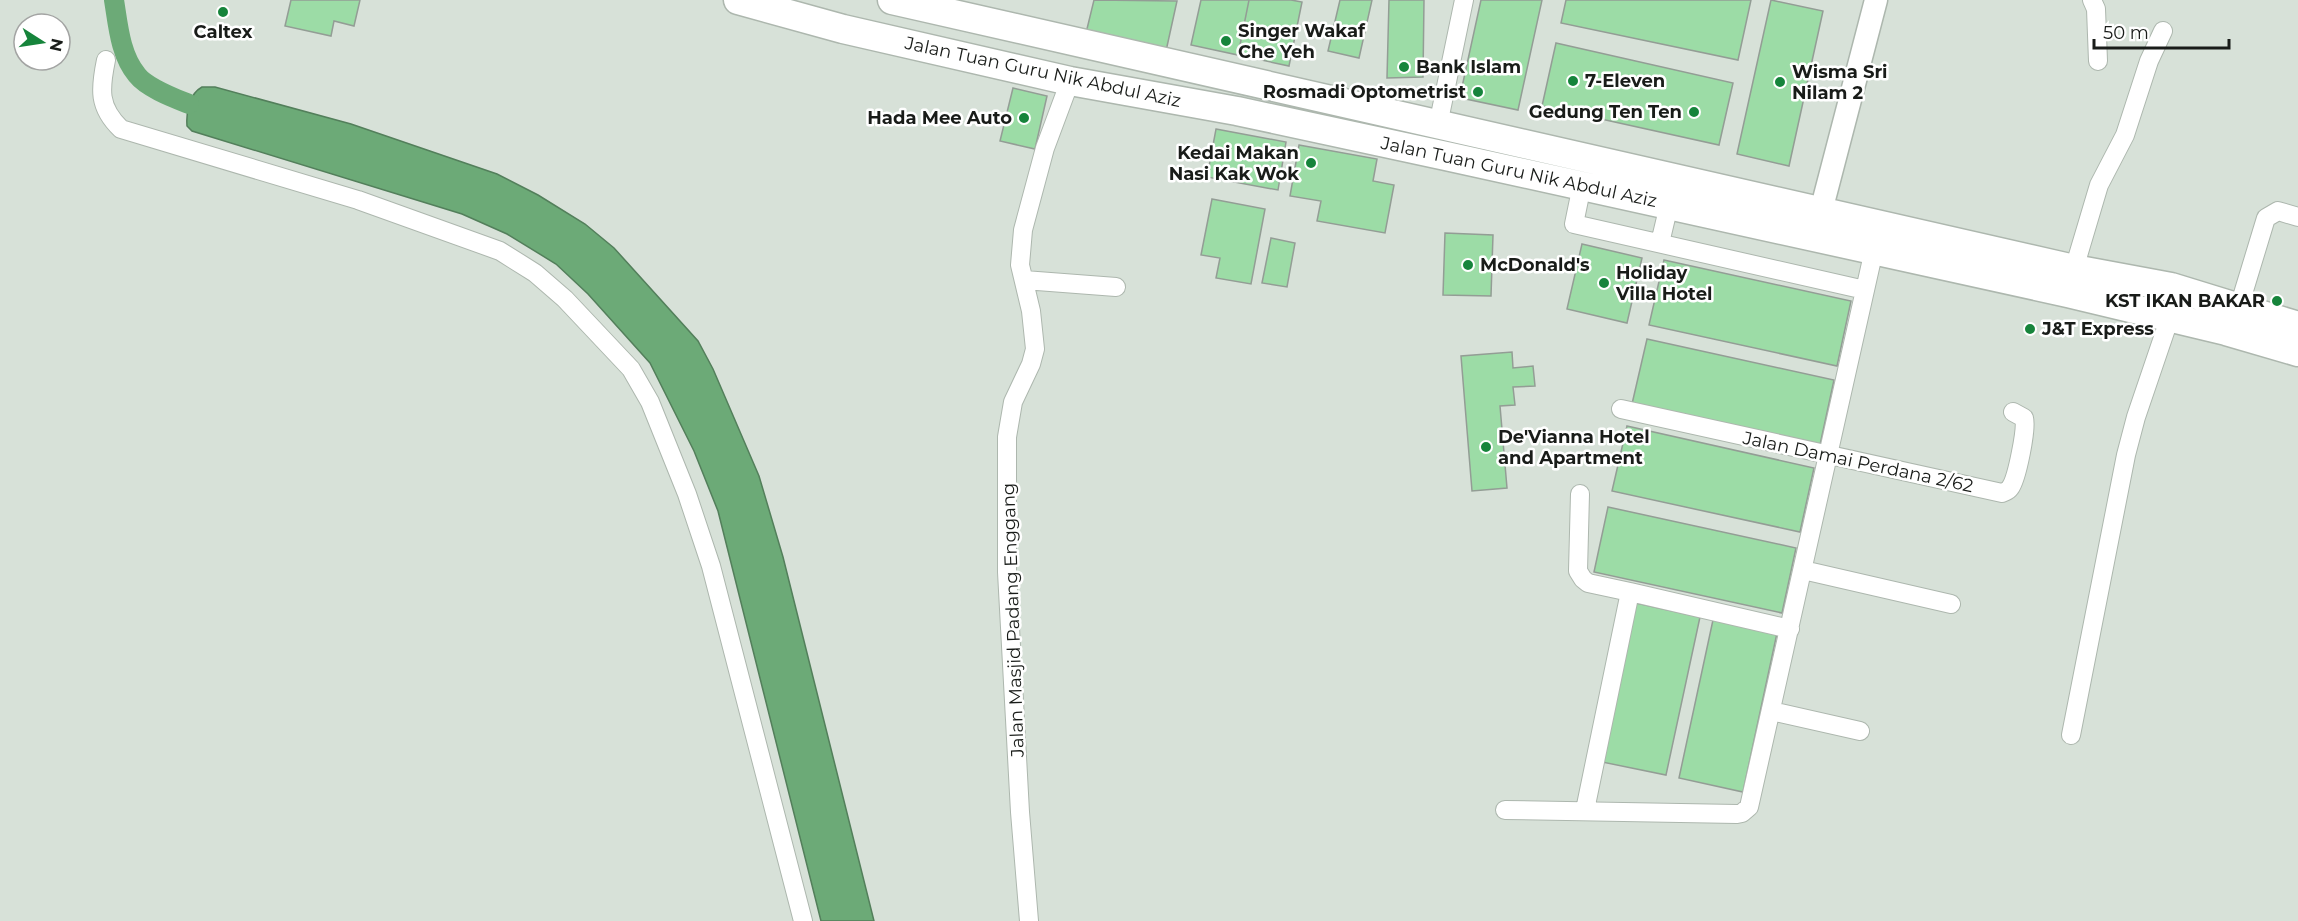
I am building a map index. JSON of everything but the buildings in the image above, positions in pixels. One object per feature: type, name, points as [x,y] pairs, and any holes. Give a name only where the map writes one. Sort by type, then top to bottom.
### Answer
[{"type":"main road","name":"Jalan Tuan Guru Nik Abdul Aziz","points":[[738,0],[843,29],[1070,81],[1237,111],[1874,250],[2169,317],[2298,352]]},
{"type":"main road","points":[[775,0],[873,18],[885,18],[896,13],[899,2],[926,27],[941,33],[1051,57],[1237,111]]},
{"type":"main road","points":[[950,0],[1070,42]]},
{"type":"main road","name":"Jalan Tuan Guru Nik Abdul Aziz","points":[[899,2],[2074,269],[2171,287],[2298,326]]},
{"type":"street","points":[[1438,124],[1464,0]]},
{"type":"street","points":[[1821,211],[1876,0]]},
{"type":"street","points":[[2092,0],[2096,9],[2098,61]]},
{"type":"street","points":[[2074,269],[2099,184],[2125,135],[2149,61],[2163,31]]},
{"type":"street","points":[[106,60],[102,83],[103,105],[110,118],[121,129],[358,200],[500,251],[535,273],[565,299],[631,369],[654,412],[687,494],[711,566],[803,921]]},
{"type":"street","name":"Jalan Masjid Padang Enggang","points":[[1029,921],[1020,812],[1007,573],[1006,456],[1009,416],[1019,387],[1032,364],[1035,349],[1035,331],[1020,265],[1023,230],[1045,148],[1070,81]]},
{"type":"street","points":[[1582,185],[1574,224],[1865,290]]},
{"type":"street","points":[[1660,243],[1669,205]]},
{"type":"street","points":[[2239,307],[2266,218],[2278,211],[2298,217]]},
{"type":"street","points":[[1505,810],[1742,813],[1751,803],[1874,250]]},
{"type":"street","points":[[1024,280],[1116,287]]},
{"type":"street","points":[[2071,735],[2126,455],[2169,317]]},
{"type":"street","name":"Jalan Damai Perdana 2/62","points":[[1621,409],[2002,493],[2007,491],[2013,482],[2025,428],[2024,418],[2013,412]]},
{"type":"street","points":[[1580,494],[1578,571],[1582,579],[1588,583],[1790,629]]},
{"type":"street","points":[[1803,570],[1950,604]]},
{"type":"street","points":[[1585,810],[1630,592]]},
{"type":"street","points":[[1771,711],[1860,731]]},
{"type":"shaded area","points":[[202,87],[215,87],[351,124],[497,174],[538,195],[585,224],[614,248],[698,341],[713,369],[759,476],[783,557],[874,921],[821,921],[718,511],[694,451],[650,363],[588,294],[556,264],[507,234],[462,214],[192,131],[187,126],[188,109],[194,94]]},
{"type":"waterway","points":[[114,0],[123,49],[131,67],[141,80],[189,104]]},
{"type":"place","name":"Caltex","points":[[223,12]]},
{"type":"place","name":"Singer Wakaf Che Yeh","points":[[1226,41]]},
{"type":"place","name":"Bank Islam","points":[[1404,67]]},
{"type":"place","name":"7-Eleven","points":[[1573,81]]},
{"type":"place","name":"Wisma Sri Nilam 2","points":[[1780,82]]},
{"type":"place","name":"Rosmadi Optometrist","points":[[1478,92]]},
{"type":"place","name":"Gedung Ten Ten","points":[[1694,112]]},
{"type":"place","name":"Hada Mee Auto","points":[[1024,118]]},
{"type":"place","name":"Kedai Makan Nasi Kak Wok","points":[[1311,163]]},
{"type":"place","name":"McDonald's","points":[[1468,265]]},
{"type":"place","name":"Holiday Villa Hotel","points":[[1604,283]]},
{"type":"place","name":"KST IKAN BAKAR","points":[[2277,301]]},
{"type":"place","name":"J&T Express","points":[[2030,329]]},
{"type":"place","name":"De'Vianna Hotel and Apartment","points":[[1486,447]]}]
